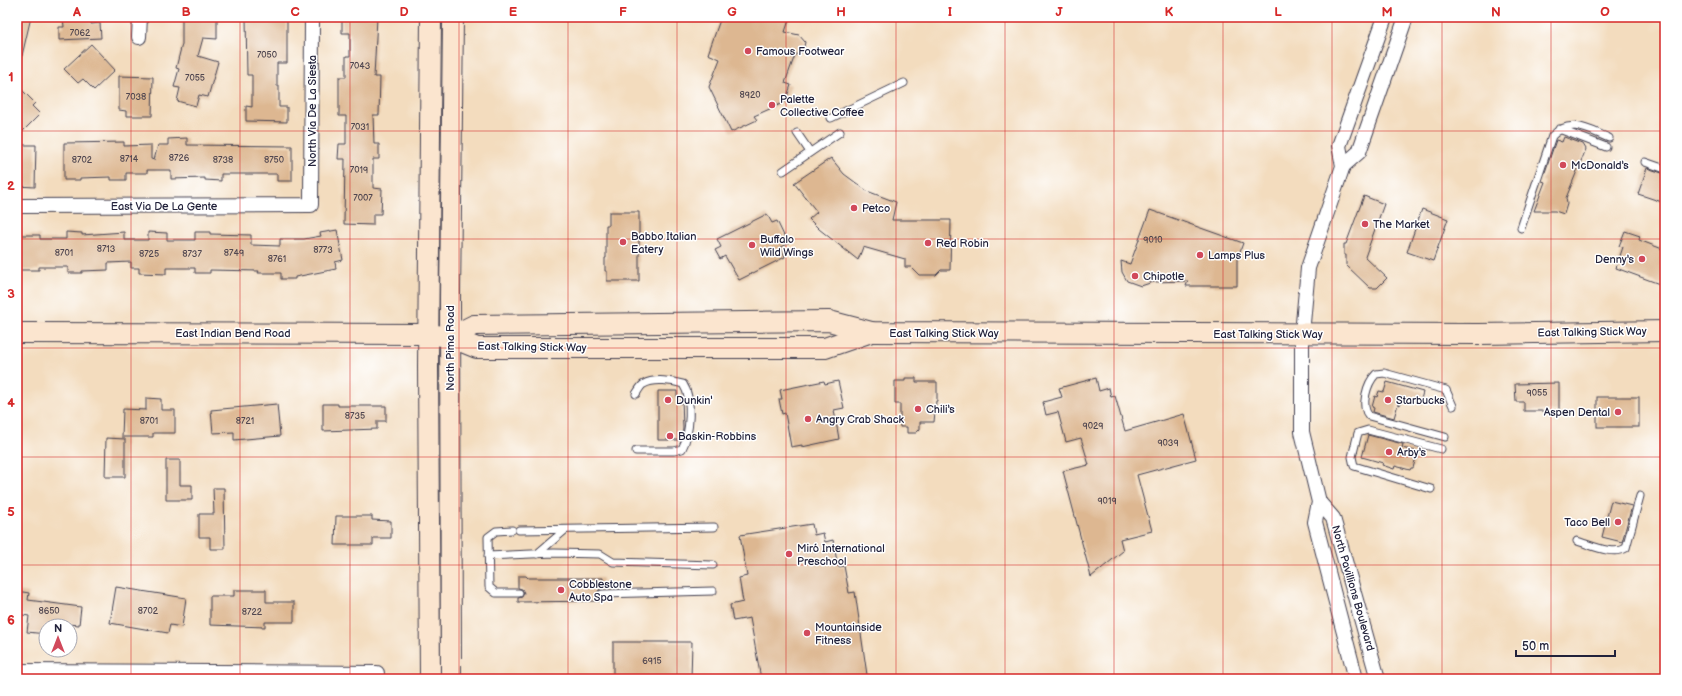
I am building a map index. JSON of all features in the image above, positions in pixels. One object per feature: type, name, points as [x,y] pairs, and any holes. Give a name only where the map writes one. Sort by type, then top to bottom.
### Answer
[{"type":"main road","name":"North Pima Road","points":[[430,679],[428,334],[431,17]]},
{"type":"main road","points":[[440,17],[441,63],[447,69],[452,70]]},
{"type":"main road","name":"North Pima Road","points":[[451,679],[450,337],[453,17]]},
{"type":"main road","name":"East Talking Stick Way","points":[[450,337],[474,325],[829,321],[871,332],[1479,334],[1665,331]]},
{"type":"main road","points":[[708,348],[714,339],[720,334],[772,333],[808,322]]},
{"type":"main road","name":"East Talking Stick Way","points":[[450,337],[477,348],[826,348],[871,332]]},
{"type":"main road","name":"East Indian Bend Road","points":[[17,333],[428,334],[450,337]]},
{"type":"street","points":[[140,17],[140,37]]},
{"type":"street","name":"North Via De La Siesta","points":[[311,205],[312,17]]},
{"type":"street","points":[[1343,166],[1339,146],[1385,17]]},
{"type":"street","name":"North Pavillions Boulevard","points":[[1356,679],[1315,522],[1319,502],[1302,432],[1302,334],[1308,268],[1343,166],[1359,152],[1406,17]]},
{"type":"street","name":"East Via De La Gente","points":[[17,206],[311,205]]},
{"type":"street","name":"North Pavillions Boulevard","points":[[1319,502],[1333,518],[1378,679]]},
{"type":"street","points":[[17,671],[377,673]]},
{"type":"lane","points":[[831,118],[904,84]]},
{"type":"lane","points":[[1521,228],[1552,136],[1559,129],[1568,126],[1577,126],[1609,138]]},
{"type":"lane","points":[[1559,129],[1606,147]]},
{"type":"lane","points":[[784,171],[840,132]]},
{"type":"lane","points":[[797,133],[810,152]]},
{"type":"lane","points":[[1645,162],[1665,169]]},
{"type":"lane","points":[[1444,437],[1369,416],[1365,413],[1364,406],[1369,384],[1376,374],[1384,373],[1446,390],[1453,406]]},
{"type":"lane","points":[[636,394],[644,384],[652,382],[675,382],[683,384],[688,398],[687,440],[682,449],[674,451],[636,451]]},
{"type":"lane","points":[[1431,489],[1354,466],[1352,457],[1358,433],[1368,430],[1441,449]]},
{"type":"lane","points":[[1577,541],[1613,551],[1621,551],[1626,548],[1640,496]]},
{"type":"lane","points":[[519,593],[496,593],[489,587],[488,537],[496,531],[714,527]]},
{"type":"lane","points":[[536,554],[565,530]]},
{"type":"lane","points":[[488,556],[554,553],[600,554],[614,562],[713,565]]},
{"type":"lane","points":[[602,594],[713,591]]},
{"type":"building","points":[[17,17],[31,17],[21,60],[17,60]]},
{"type":"building","points":[[63,17],[91,17],[91,24],[100,23],[101,38],[59,40],[59,27],[64,27]]},
{"type":"building","points":[[182,17],[217,17],[217,39],[203,38],[198,56],[218,62],[208,97],[199,95],[196,106],[177,101],[180,88],[174,87],[179,69],[176,68],[182,44]]},
{"type":"building","points":[[246,17],[287,17],[287,63],[277,63],[277,86],[279,86],[279,107],[287,107],[287,122],[246,121],[246,106],[252,107],[252,75],[247,75]]},
{"type":"building","points":[[342,17],[377,17],[374,77],[380,77],[379,115],[373,115],[374,144],[379,144],[379,159],[373,159],[373,188],[382,189],[381,214],[373,214],[373,225],[344,224],[345,159],[338,159],[339,144],[346,144],[346,116],[339,116],[339,77],[346,77],[346,56],[350,56],[350,33],[342,33]]},
{"type":"building","points":[[721,17],[790,17],[785,32],[799,35],[805,42],[803,51],[795,55],[785,83],[791,85],[785,102],[754,116],[757,120],[731,132],[709,87],[720,59],[708,54]]},
{"type":"building","points":[[91,44],[115,70],[94,90],[83,79],[78,83],[64,69]]},
{"type":"building","points":[[119,76],[153,77],[152,116],[126,116],[126,111],[119,110]]},
{"type":"building","points":[[17,85],[35,103],[32,106],[40,114],[17,137]]},
{"type":"building","name":"McDonald's","points":[[1564,137],[1583,144],[1586,149],[1566,198],[1567,204],[1564,214],[1555,211],[1534,211],[1545,182],[1542,181],[1556,140],[1562,142]]},
{"type":"building","points":[[187,138],[187,145],[292,146],[292,181],[277,181],[277,174],[221,174],[221,181],[205,180],[205,178],[171,179],[171,170],[147,170],[147,173],[126,173],[126,180],[111,180],[111,177],[64,180],[64,143],[124,142],[124,146],[151,145],[151,159],[154,160],[158,145],[168,145],[168,139]]},
{"type":"building","points":[[17,145],[36,145],[35,187],[17,186]]},
{"type":"building","name":"Petco","points":[[831,158],[844,174],[867,191],[896,202],[892,220],[951,220],[950,270],[941,270],[936,275],[919,275],[911,267],[905,267],[905,259],[863,247],[858,260],[819,229],[809,219],[817,212],[794,183]]},
{"type":"building","points":[[1647,168],[1665,174],[1665,203],[1638,194]]},
{"type":"building","name":"The Market","points":[[1364,196],[1384,204],[1365,257],[1387,278],[1377,288],[1370,288],[1346,265],[1346,255],[1344,255],[1344,244],[1346,244]]},
{"type":"building","points":[[1422,209],[1448,219],[1433,261],[1407,252]]},
{"type":"building","name":"Lamps Plus","points":[[1150,210],[1243,243],[1237,260],[1237,286],[1186,286],[1188,281],[1153,282],[1141,286],[1127,281],[1122,272],[1121,261],[1130,264]]},
{"type":"building","name":"Babbo Italian Eatery","points":[[609,212],[639,212],[639,281],[607,281],[605,258],[606,225],[609,225]]},
{"type":"building","name":"Buffalo Wild Wings","points":[[767,214],[772,223],[777,221],[788,244],[781,247],[785,257],[739,280],[725,256],[720,259],[715,250],[721,247],[717,239]]},
{"type":"building","points":[[337,230],[343,260],[335,262],[336,269],[295,277],[295,279],[281,279],[281,273],[258,273],[259,271],[210,270],[210,273],[195,273],[195,268],[166,268],[166,274],[139,273],[139,268],[131,268],[131,262],[108,263],[108,270],[82,271],[82,273],[68,273],[68,267],[39,267],[39,270],[17,270],[17,235],[40,235],[40,239],[66,239],[66,232],[82,233],[82,235],[124,232],[124,240],[148,240],[148,232],[167,233],[167,240],[195,240],[195,232],[210,232],[210,234],[251,235],[251,245],[280,246],[280,239],[304,239],[321,236],[320,233]]},
{"type":"building","name":"Denny's","points":[[1625,231],[1640,236],[1639,240],[1665,250],[1665,286],[1616,268],[1623,247],[1619,246]]},
{"type":"building","name":"Chili's","points":[[905,378],[916,378],[916,382],[937,382],[937,401],[934,422],[920,422],[920,429],[916,433],[907,433],[907,427],[900,427],[900,404],[895,404],[895,381],[905,381]]},
{"type":"building","points":[[1096,378],[1099,391],[1109,388],[1111,397],[1115,396],[1125,431],[1184,414],[1196,459],[1137,475],[1152,531],[1120,539],[1123,551],[1091,577],[1063,471],[1089,465],[1081,438],[1066,442],[1058,412],[1046,415],[1043,402],[1062,397],[1059,388]]},
{"type":"building","name":"Angry Crab Shack","points":[[824,381],[825,384],[838,381],[844,408],[834,410],[839,439],[802,447],[802,445],[791,447],[785,413],[782,414],[779,399],[782,399],[780,390]]},
{"type":"building","name":"Starbucks","points":[[1387,382],[1423,392],[1420,403],[1402,398],[1400,405],[1398,404],[1394,418],[1373,412],[1374,408],[1372,407],[1375,396],[1377,397],[1379,391],[1384,392]]},
{"type":"building","points":[[1559,383],[1559,411],[1524,411],[1524,402],[1516,402],[1515,384]]},
{"type":"building","points":[[658,391],[677,391],[677,397],[682,397],[683,429],[680,440],[658,440]]},
{"type":"building","name":"Aspen Dental","points":[[1597,397],[1639,397],[1639,427],[1597,427]]},
{"type":"building","points":[[146,398],[161,399],[161,410],[175,410],[175,433],[153,433],[153,437],[122,437],[123,409],[146,410]]},
{"type":"building","points":[[277,404],[280,436],[234,440],[234,432],[213,433],[211,410]]},
{"type":"building","points":[[323,404],[338,404],[338,406],[386,406],[386,421],[377,421],[377,429],[323,431]]},
{"type":"building","name":"Arby's","points":[[1368,435],[1403,444],[1402,448],[1415,451],[1414,453],[1417,454],[1413,468],[1410,470],[1395,466],[1394,469],[1382,465],[1383,463],[1362,457]]},
{"type":"building","points":[[106,438],[125,439],[125,477],[105,477]]},
{"type":"building","points":[[166,460],[180,460],[180,485],[192,485],[192,500],[166,500]]},
{"type":"building","points":[[213,488],[224,488],[225,549],[210,549],[210,537],[199,537],[199,514],[214,514]]},
{"type":"building","name":"Taco Bell","points":[[1611,501],[1632,506],[1622,542],[1602,537]]},
{"type":"building","points":[[336,516],[372,516],[372,520],[391,521],[391,538],[373,538],[373,545],[335,545]]},
{"type":"building","name":"Mountainside Fitness","points":[[812,524],[814,535],[823,533],[825,542],[833,540],[838,567],[844,566],[849,593],[855,592],[867,675],[864,679],[761,679],[750,618],[733,621],[730,605],[743,602],[739,578],[747,576],[740,535]]},
{"type":"building","name":"Cobblestone Auto Spa","points":[[518,576],[526,576],[528,578],[603,578],[603,589],[599,590],[597,594],[599,598],[603,599],[603,601],[518,602],[518,598],[522,597],[524,593],[522,589],[518,588]]},
{"type":"building","points":[[116,587],[186,598],[182,627],[170,625],[168,633],[110,623]]},
{"type":"building","points":[[234,590],[266,590],[266,602],[294,602],[294,622],[265,622],[265,627],[210,625],[210,596],[234,596]]},
{"type":"building","points":[[17,591],[29,593],[28,600],[81,607],[79,625],[78,618],[38,618],[38,633],[27,632],[29,616],[17,614]]},
{"type":"building","points":[[613,642],[692,642],[691,679],[613,679]]},
{"type":"place","name":"Famous Footwear","points":[[748,51]]},
{"type":"place","name":"Palette Collective Coffee","points":[[772,105]]},
{"type":"place","name":"McDonald's","points":[[1563,165]]},
{"type":"place","name":"Petco","points":[[854,208]]},
{"type":"place","name":"The Market","points":[[1365,224]]},
{"type":"place","name":"Babbo Italian Eatery","points":[[623,242]]},
{"type":"place","name":"Red Robin","points":[[928,243]]},
{"type":"place","name":"Buffalo Wild Wings","points":[[752,245]]},
{"type":"place","name":"Lamps Plus","points":[[1200,255]]},
{"type":"place","name":"Denny's","points":[[1642,259]]},
{"type":"place","name":"Chipotle","points":[[1135,276]]},
{"type":"place","name":"Dunkin'","points":[[668,400]]},
{"type":"place","name":"Starbucks","points":[[1388,400]]},
{"type":"place","name":"Chili's","points":[[918,409]]},
{"type":"place","name":"Aspen Dental","points":[[1618,412]]},
{"type":"place","name":"Angry Crab Shack","points":[[808,419]]},
{"type":"place","name":"Baskin-Robbins","points":[[670,436]]},
{"type":"place","name":"Arby's","points":[[1389,452]]},
{"type":"place","name":"Taco Bell","points":[[1618,522]]},
{"type":"place","name":"Miró International Preschool","points":[[789,554]]},
{"type":"place","name":"Cobblestone Auto Spa","points":[[561,590]]},
{"type":"place","name":"Mountainside Fitness","points":[[807,633]]}]
